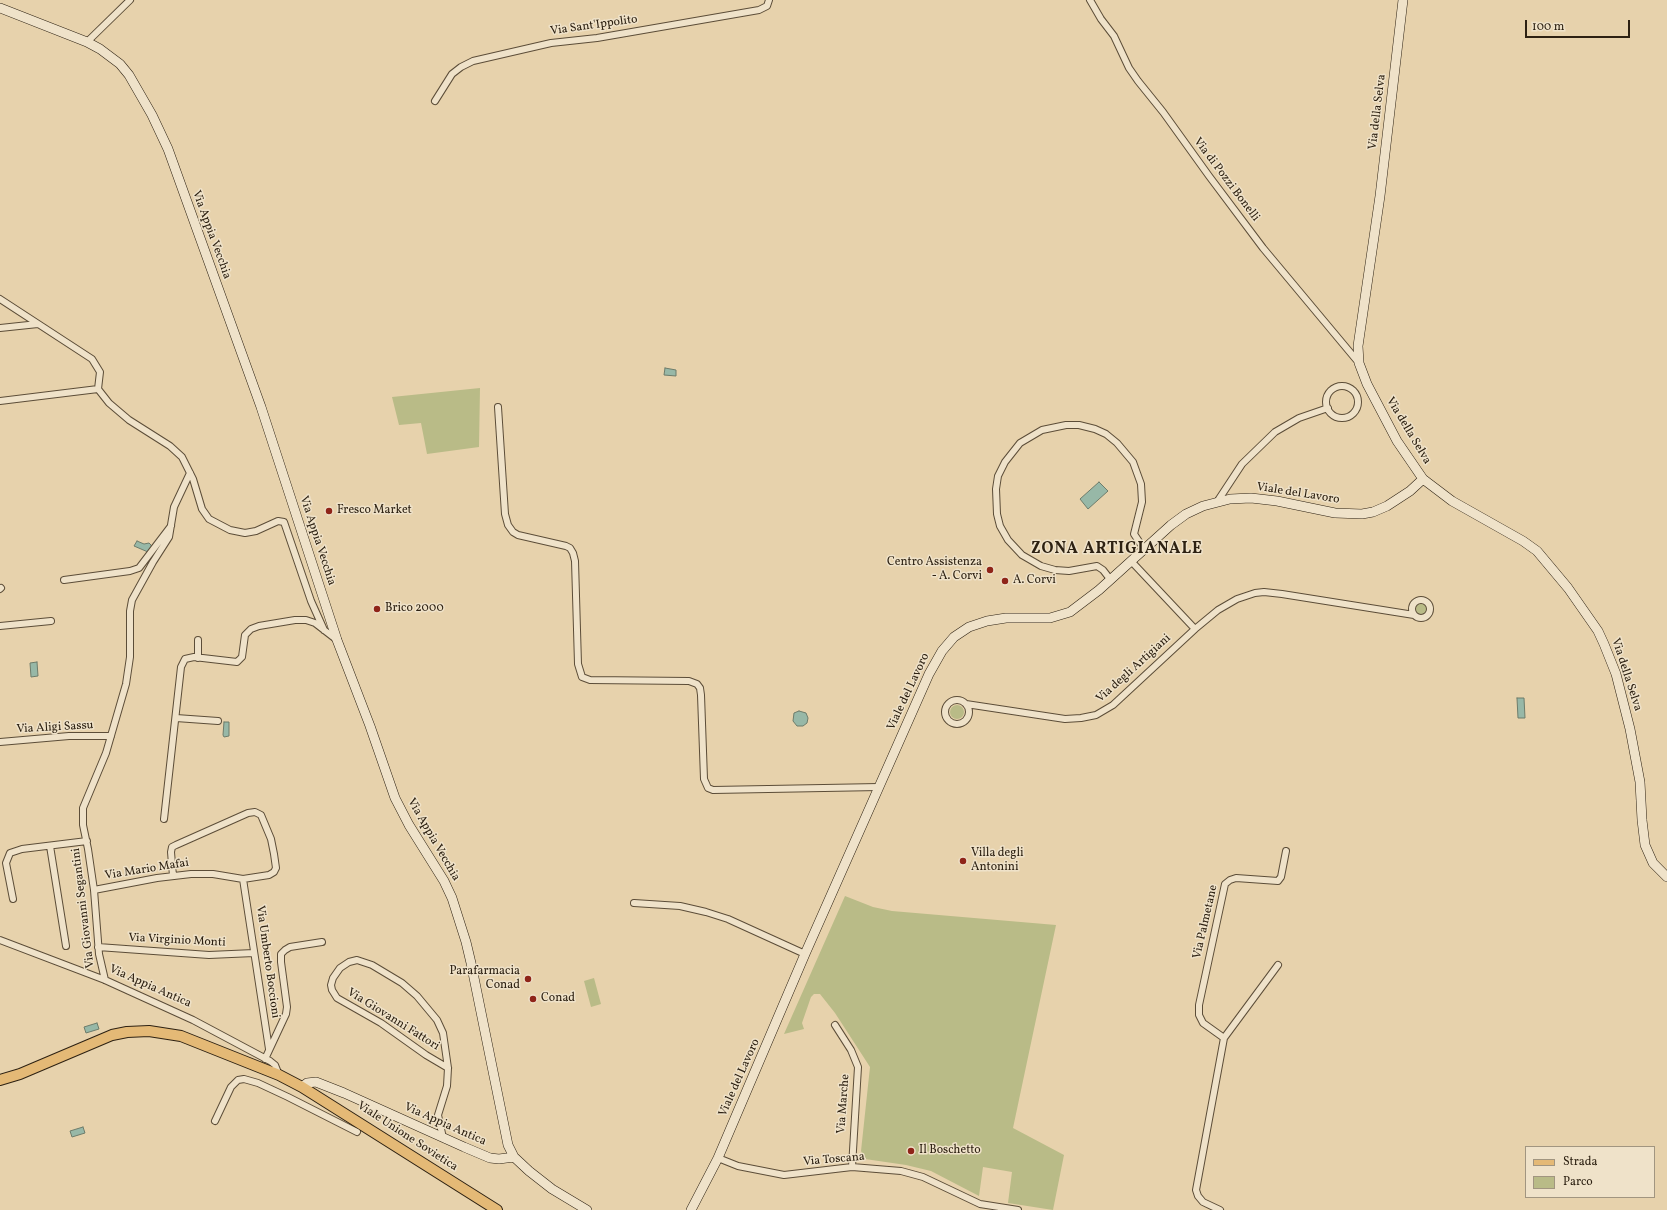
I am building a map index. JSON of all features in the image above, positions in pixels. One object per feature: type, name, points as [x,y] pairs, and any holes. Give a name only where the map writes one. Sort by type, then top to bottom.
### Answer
[{"type":"main road","name":"Viale Unione Sovietica","points":[[0,1080],[27,1071],[104,1037],[127,1032],[149,1031],[169,1033],[186,1037],[279,1075],[302,1087],[358,1130],[497,1210]]},
{"type":"street","points":[[86,42],[130,0]]},
{"type":"street","name":"Via Sant'Ippolito","points":[[435,101],[452,74],[470,62],[551,43],[597,38],[760,10],[768,6],[769,0]]},
{"type":"street","name":"Via di Pozzi Bonelli","points":[[1090,0],[1101,19],[1114,36],[1129,68],[1138,81],[1163,112],[1263,248],[1359,364]]},
{"type":"street","name":"Via della Selva","points":[[1403,0],[1380,190],[1358,346],[1359,364],[1367,384],[1397,441],[1423,479],[1452,501],[1524,541],[1537,551],[1568,588],[1598,631],[1614,670],[1630,729],[1640,782],[1645,845],[1653,863],[1667,877]]},
{"type":"street","name":"Via Appia Vecchia","points":[[0,8],[86,42],[109,56],[129,75],[144,99],[165,141],[265,420],[337,640],[370,726],[394,798],[409,826],[441,876],[452,898],[466,942],[505,1137],[514,1157]]},
{"type":"street","points":[[0,299],[95,363],[100,372],[98,389],[109,403],[124,417],[175,449],[182,457],[190,473],[202,509],[209,519],[232,531],[245,533],[258,530],[278,520],[283,521],[311,601],[324,630]]},
{"type":"street","points":[[0,328],[38,324]]},
{"type":"street","points":[[1339,386],[1344,386],[1352,390],[1358,398],[1357,408],[1354,413],[1345,417],[1334,416],[1328,408],[1327,399],[1329,394],[1339,386]]},
{"type":"street","points":[[0,401],[98,389]]},
{"type":"street","points":[[498,407],[505,514],[508,525],[513,532],[518,535],[566,546],[570,548],[573,553],[578,664],[582,677],[590,680],[689,681],[698,685],[701,695],[704,779],[708,788],[713,790],[879,787]]},
{"type":"street","points":[[1217,502],[1242,464],[1276,432],[1292,421],[1328,408]]},
{"type":"street","points":[[1110,580],[1097,566],[1069,571],[1055,570],[1041,566],[1022,555],[1008,540],[1000,526],[997,514],[996,489],[998,476],[1002,466],[1011,452],[1020,443],[1042,430],[1066,425],[1079,425],[1095,429],[1106,434],[1117,442],[1133,462],[1141,484],[1142,502],[1134,534],[1144,549]]},
{"type":"street","name":"Via Giovanni Segantini","points":[[105,980],[98,948],[94,890],[87,841],[82,825],[82,808],[99,770],[124,691],[129,670],[130,610],[132,600],[153,562],[168,540],[176,501],[190,473]]},
{"type":"street","name":"Viale del Lavoro","points":[[691,1210],[718,1158],[805,954],[931,670],[942,651],[954,637],[968,627],[991,620],[1011,618],[1050,618],[1065,614],[1076,608],[1110,580],[1179,519],[1199,508],[1217,502],[1236,499],[1262,499],[1330,512],[1359,514],[1374,512],[1387,506],[1410,491],[1423,479]]},
{"type":"street","points":[[64,580],[130,571],[139,568],[172,526]]},
{"type":"street","points":[[1131,561],[1195,630]]},
{"type":"street","name":"Via degli Artigiani","points":[[966,704],[1065,719],[1096,715],[1115,703],[1195,630],[1228,604],[1247,595],[1264,592],[1414,615]]},
{"type":"street","points":[[164,819],[181,665],[183,661],[187,658],[198,658],[237,662],[242,657],[244,638],[251,629],[258,626],[303,620],[312,622],[337,640]]},
{"type":"street","points":[[0,626],[51,621]]},
{"type":"street","points":[[198,640],[198,658]]},
{"type":"street","points":[[176,718],[218,721]]},
{"type":"street","name":"Via Aligi Sassu","points":[[0,742],[70,736],[111,736]]},
{"type":"street","name":"Via Mario Mafai","points":[[94,890],[173,876],[207,873],[243,879],[267,876],[274,872],[276,866],[271,839],[262,816],[254,812],[174,846],[171,854],[173,876]]},
{"type":"street","points":[[14,899],[6,863],[8,856],[12,852],[20,849],[87,841]]},
{"type":"street","points":[[50,846],[66,946]]},
{"type":"street","name":"Via Palmetane","points":[[1224,1038],[1203,1023],[1198,1008],[1224,886],[1228,881],[1236,878],[1278,881],[1282,876],[1286,851]]},
{"type":"street","name":"Via Umberto Boccioni","points":[[243,879],[269,1049]]},
{"type":"street","points":[[634,903],[680,906],[706,912],[728,919],[805,954]]},
{"type":"street","name":"Via Appia Antica","points":[[0,940],[105,980],[201,1024],[265,1058],[274,1064],[279,1075]]},
{"type":"street","points":[[265,1058],[284,1021],[286,1012],[281,954],[290,947],[322,942]]},
{"type":"street","name":"Via Virginio Monti","points":[[98,948],[209,955],[254,953]]},
{"type":"street","name":"Via Giovanni Fattori","points":[[443,1138],[438,1115],[447,1086],[448,1068],[443,1033],[439,1024],[412,991],[393,977],[357,960],[351,961],[340,968],[333,978],[331,985],[337,998],[381,1023],[426,1055],[448,1068]]},
{"type":"street","points":[[1220,1210],[1203,1202],[1198,1196],[1196,1188],[1224,1038],[1278,964]]},
{"type":"street","name":"Via Marche","points":[[835,1025],[852,1050],[858,1067],[852,1167]]},
{"type":"street","points":[[215,1121],[231,1087],[238,1080],[244,1079],[288,1096],[358,1130]]},
{"type":"street","name":"Via Appia Antica","points":[[302,1087],[307,1083],[316,1082],[492,1158],[504,1159],[514,1157]]},
{"type":"street","points":[[514,1157],[521,1165],[552,1189],[587,1210]]},
{"type":"street","name":"Via Toscana","points":[[718,1158],[738,1166],[784,1175],[852,1167],[881,1168],[912,1173],[987,1208],[1018,1210]]},
{"type":"green space","points":[[480,388],[479,447],[427,454],[421,423],[399,425],[392,397]]},
{"type":"green space","points":[[1421,602],[1426,604],[1428,609],[1426,614],[1421,616],[1416,614],[1414,609],[1416,604]]},
{"type":"green space","points":[[954,705],[960,705],[964,709],[964,715],[960,719],[954,719],[950,715],[950,709]]},
{"type":"green space","points":[[845,896],[873,907],[892,911],[1056,925],[1013,1128],[1064,1155],[1053,1210],[1008,1203],[1012,1172],[983,1167],[979,1196],[931,1171],[906,1165],[865,1159],[861,1151],[870,1067],[835,1013],[820,994],[814,994],[811,997],[802,1023],[804,1029],[784,1034]]},
{"type":"green space","points":[[594,978],[601,1004],[591,1007],[584,981]]},
{"type":"shaded area","points":[[665,368],[676,370],[676,376],[664,375]]},
{"type":"shaded area","points":[[1099,482],[1108,491],[1088,509],[1080,499]]},
{"type":"shaded area","points":[[137,541],[144,544],[149,543],[152,548],[148,552],[134,546]]},
{"type":"shaded area","points":[[37,662],[38,676],[31,677],[30,663]]},
{"type":"shaded area","points":[[1517,698],[1524,698],[1525,718],[1518,718]]},
{"type":"shaded area","points":[[799,711],[806,713],[808,718],[807,723],[803,726],[797,726],[793,721],[794,713]]},
{"type":"shaded area","points":[[224,722],[229,722],[229,736],[224,737],[223,735]]},
{"type":"shaded area","points":[[97,1023],[99,1029],[86,1033],[84,1027]]},
{"type":"shaded area","points":[[83,1127],[85,1133],[72,1137],[70,1131]]},
{"type":"place","name":"Fresco Market","points":[[329,511]]},
{"type":"place","name":"Centro Assistenza - A. Corvi","points":[[990,570]]},
{"type":"place","name":"A. Corvi","points":[[1005,581]]},
{"type":"place","name":"Brico 2000","points":[[377,609]]},
{"type":"place","name":"Villa degli Antonini","points":[[963,861]]},
{"type":"place","name":"Parafarmacia Conad","points":[[528,979]]},
{"type":"place","name":"Conad","points":[[533,999]]},
{"type":"place","name":"Il Boschetto","points":[[911,1151]]},
{"type":"district","name":"ZONA ARTIGIANALE","points":[[1117,550]]}]
